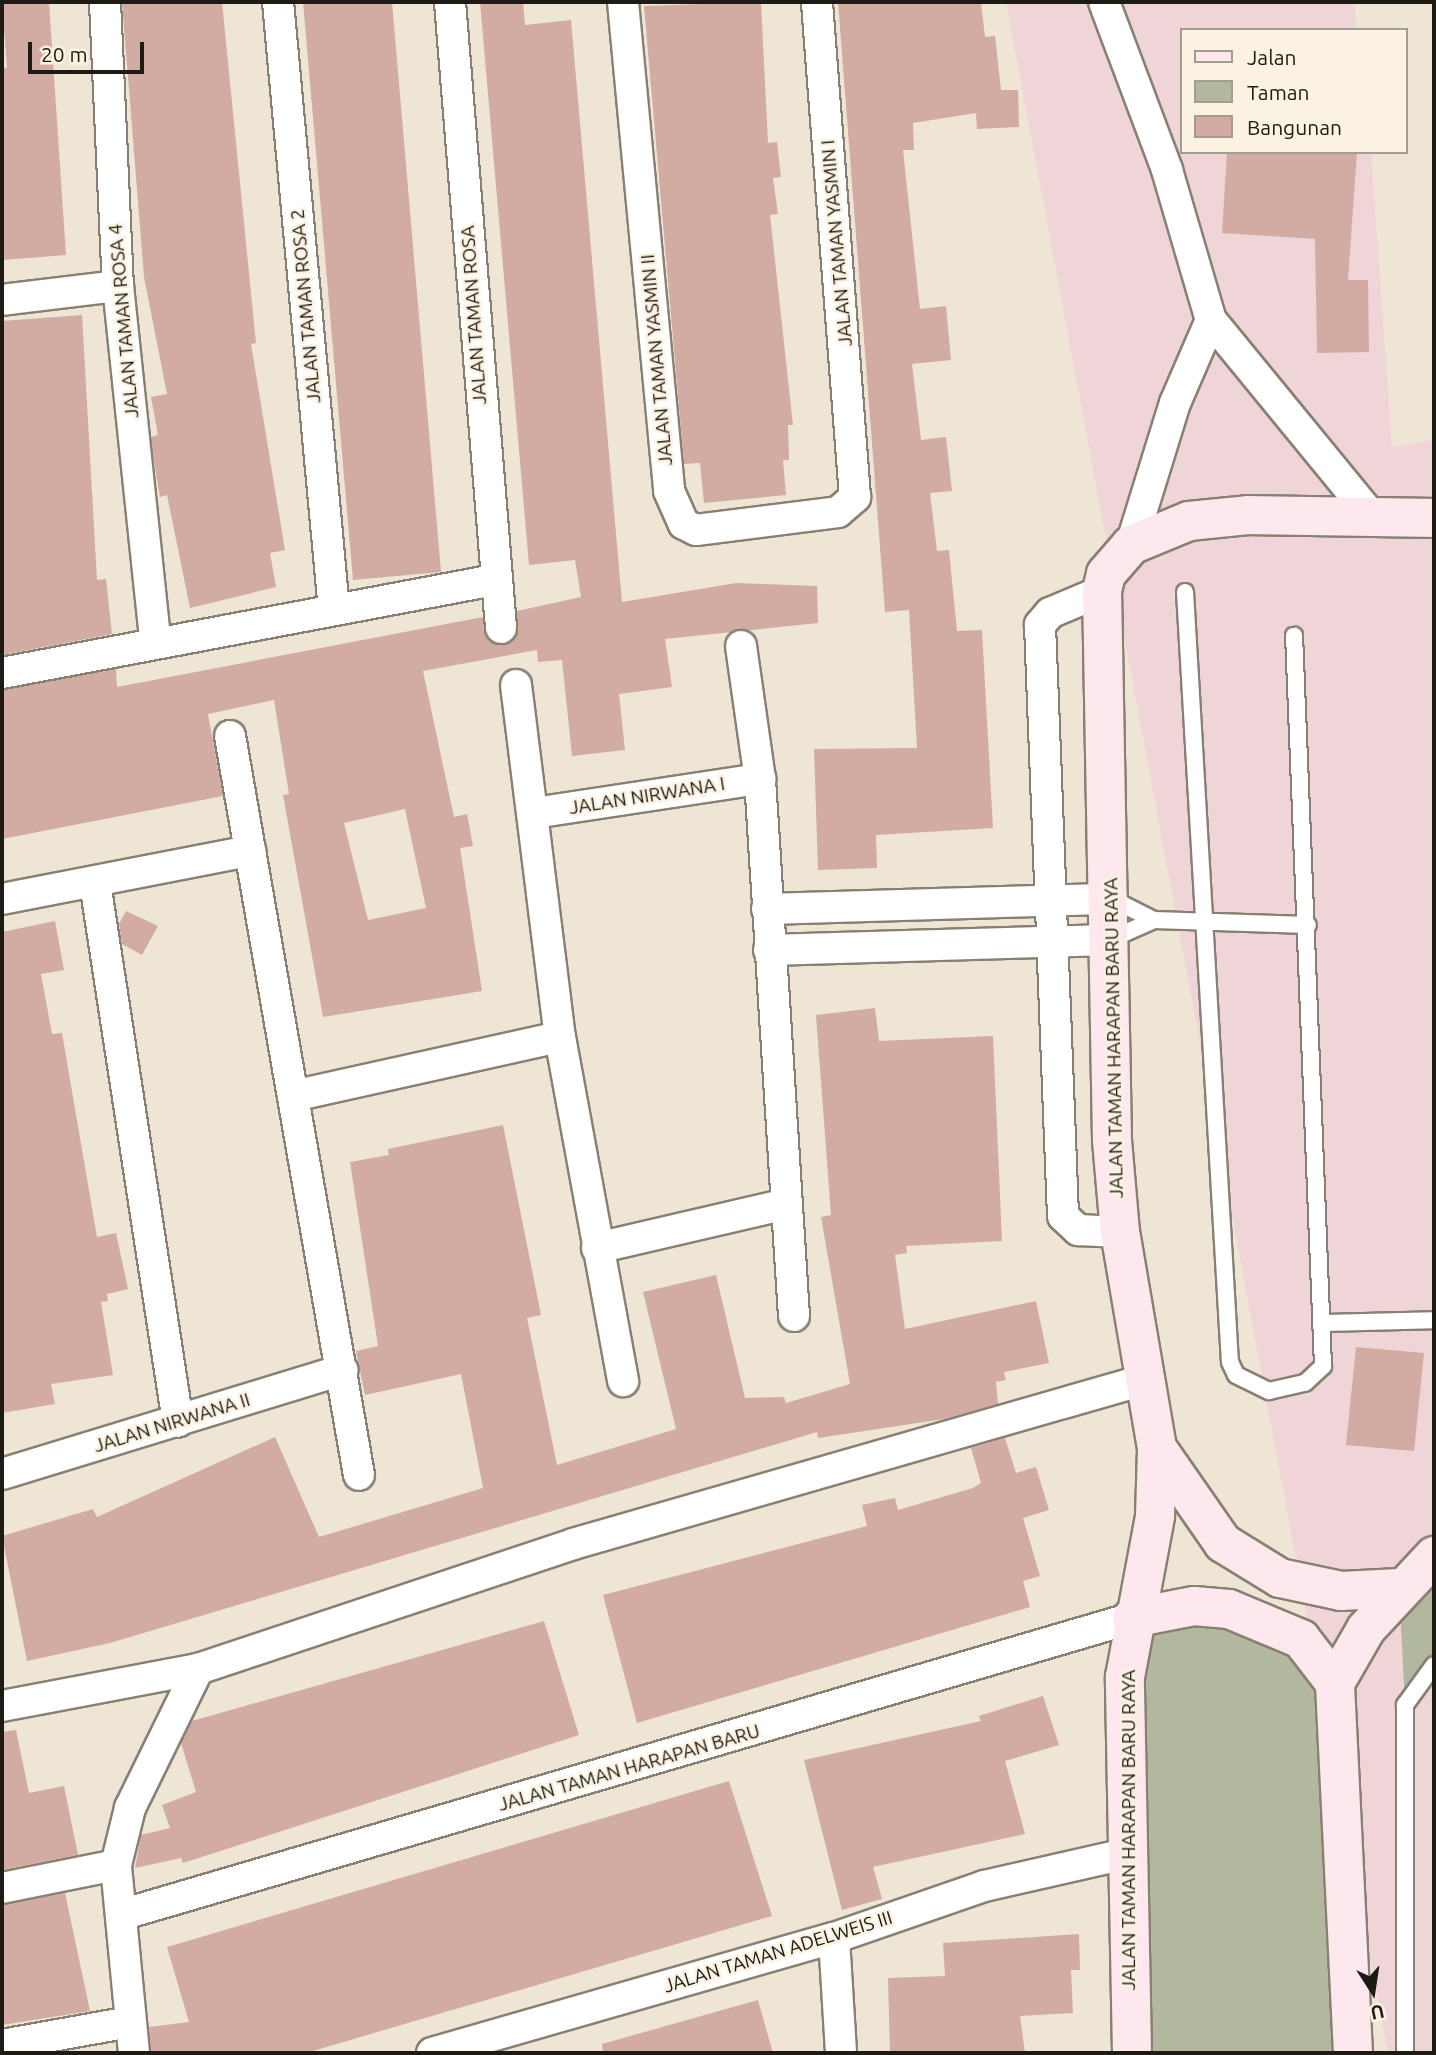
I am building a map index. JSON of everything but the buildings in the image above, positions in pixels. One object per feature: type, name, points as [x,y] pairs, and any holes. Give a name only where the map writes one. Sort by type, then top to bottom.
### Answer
[{"type":"street","name":"JALAN TAMAN ROSA 4","points":[[105,2],[118,286],[155,639]]},
{"type":"street","name":"JALAN TAMAN ROSA 2","points":[[278,2],[334,610]]},
{"type":"street","name":"JALAN TAMAN ROSA","points":[[450,2],[494,580],[501,628]]},
{"type":"street","name":"JALAN TAMAN YASMIN II","points":[[623,2],[669,491],[677,512],[696,530],[838,512],[849,506],[856,485]]},
{"type":"street","name":"JALAN TAMAN YASMIN I","points":[[817,2],[856,485]]},
{"type":"street","points":[[1104,2],[1167,170],[1211,320],[1370,514]]},
{"type":"street","points":[[2,300],[118,286]]},
{"type":"street","points":[[1120,1232],[1078,1230],[1063,1216],[1054,943],[1055,899],[1040,625],[1050,613],[1101,591],[1106,575],[1131,545],[1175,403],[1211,320]]},
{"type":"street","points":[[1131,545],[1189,522],[1370,514],[1434,518]]},
{"type":"street","points":[[2,673],[155,639],[334,610],[494,580]]},
{"type":"street","name":"JALAN TAMAN HARAPAN BARU RAYA","points":[[1101,591],[1112,899],[1109,940],[1120,1232],[1157,1448],[1155,1516],[1132,1618],[1125,1854],[1132,2053]]},
{"type":"street","points":[[741,646],[760,779],[782,1205],[794,1316]]},
{"type":"street","points":[[516,685],[560,1037],[623,1381]]},
{"type":"street","points":[[230,736],[359,1475]]},
{"type":"street","name":"JALAN NIRWANA I","points":[[534,813],[760,779]]},
{"type":"street","points":[[2,899],[250,851]]},
{"type":"street","points":[[95,883],[178,1422]]},
{"type":"street","points":[[767,909],[1112,899]]},
{"type":"street","points":[[769,950],[1109,940]]},
{"type":"street","points":[[293,1096],[560,1037]]},
{"type":"street","points":[[597,1248],[782,1205]]},
{"type":"street","name":"JALAN NIRWANA II","points":[[2,1474],[342,1370]]},
{"type":"street","points":[[2,1706],[198,1669],[573,1544],[1147,1378]]},
{"type":"street","points":[[1157,1448],[1223,1543],[1280,1578],[1341,1591],[1399,1588]]},
{"type":"street","points":[[1353,2053],[1335,1683],[1347,1655],[1399,1588],[1434,1556]]},
{"type":"street","points":[[1132,1618],[1194,1606],[1229,1609],[1301,1639],[1335,1683]]},
{"type":"street","name":"JALAN TAMAN HARAPAN BARU","points":[[124,1914],[1132,1618]]},
{"type":"street","points":[[134,2053],[124,1914],[116,1865],[130,1808],[198,1669]]},
{"type":"street","name":"JALAN TAMAN ADELWEIS III","points":[[432,2053],[834,1938],[984,1886],[1125,1854]]},
{"type":"street","points":[[2,1888],[116,1865]]},
{"type":"street","points":[[834,1938],[841,2053]]},
{"type":"street","points":[[2,2045],[130,2022]]},
{"type":"lane","points":[[1185,592],[1201,924],[1236,1375],[1269,1391],[1305,1382],[1323,1366],[1308,925],[1294,636]]},
{"type":"lane","points":[[1112,899],[1154,920],[1201,924],[1308,925]]},
{"type":"lane","points":[[1109,940],[1154,920]]},
{"type":"lane","points":[[1323,1323],[1434,1320]]},
{"type":"lane","points":[[1405,2053],[1405,1705],[1434,1665]]},
{"type":"shaded area","points":[[1006,2],[1354,2],[1357,28],[1180,28],[1180,154],[1371,154],[1392,447],[1434,440],[1434,2053],[1388,2053]]},
{"type":"green space","points":[[1434,1556],[1434,1665],[1405,1705],[1399,1588]]},
{"type":"green space","points":[[1194,1606],[1321,1659],[1353,2053],[1132,2053],[1125,1686],[1165,1609]]}]
